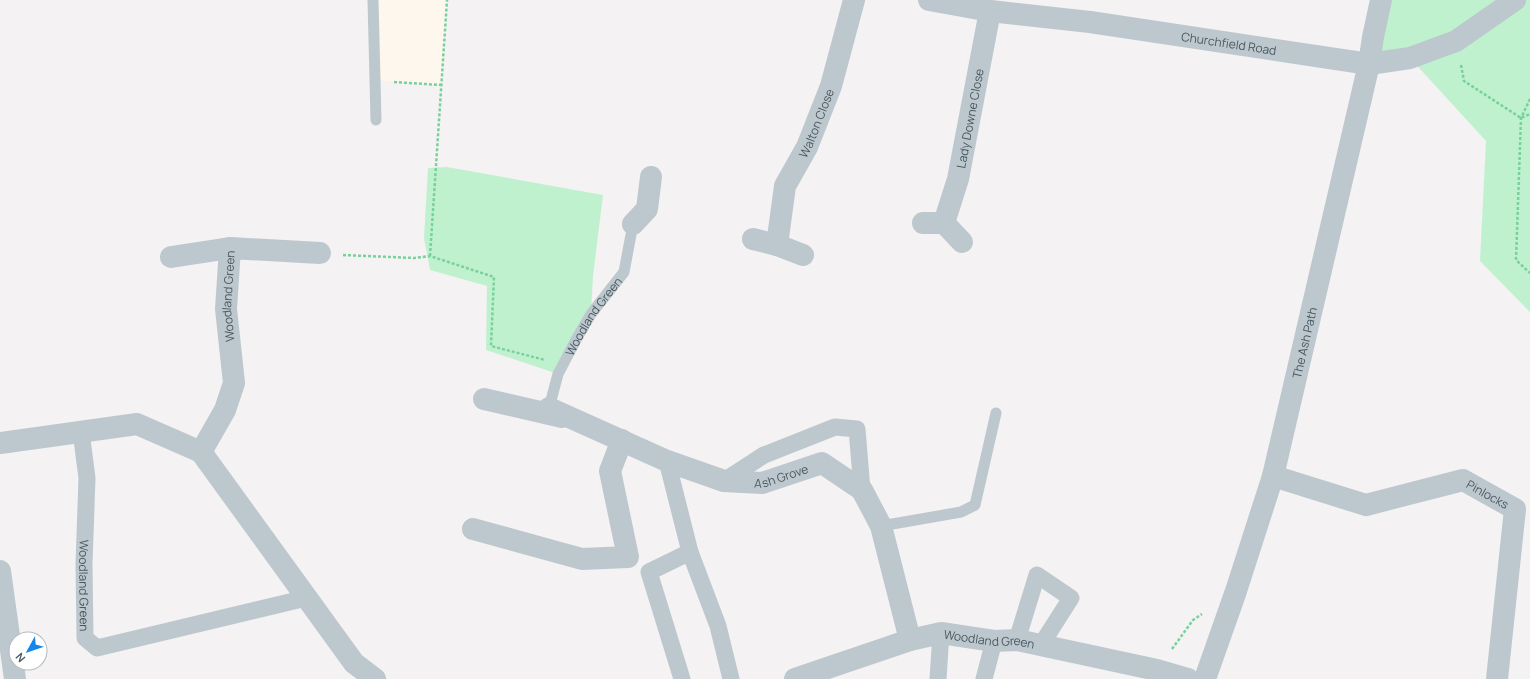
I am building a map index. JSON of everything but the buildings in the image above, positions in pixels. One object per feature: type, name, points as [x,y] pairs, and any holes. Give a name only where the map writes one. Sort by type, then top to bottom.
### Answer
[{"type":"street","name":"Walton Close","points":[[777,245],[785,186],[807,147],[832,86],[854,0]]},
{"type":"street","name":"Churchfield Road","points":[[929,0],[990,11],[1090,22],[1369,64],[1410,58],[1456,41],[1515,0]]},
{"type":"street","name":"The Ash Path","points":[[1204,679],[1236,591],[1273,476],[1369,64],[1372,38],[1381,0]]},
{"type":"street","name":"Lady Downe Close","points":[[962,242],[933,223],[958,179],[990,11]]},
{"type":"street","points":[[633,224],[647,210],[651,177]]},
{"type":"street","points":[[753,239],[777,245],[803,255]]},
{"type":"street","points":[[171,257],[230,248]]},
{"type":"street","name":"Woodland Green","points":[[201,452],[226,410],[234,383],[226,309],[230,248],[320,253]]},
{"type":"street","points":[[484,399],[572,419]]},
{"type":"street","name":"Ash Grove","points":[[549,408],[667,461],[724,481],[762,483],[822,464],[862,490],[881,526],[910,640]]},
{"type":"street","points":[[0,443],[137,424],[201,452],[351,671],[375,679]]},
{"type":"street","points":[[724,481],[764,455],[835,427],[857,429],[862,490]]},
{"type":"street","name":"Woodland Green","points":[[81,432],[87,478],[84,564],[85,638],[97,648],[298,600]]},
{"type":"street","points":[[473,528],[582,559],[628,557],[610,471],[622,440]]},
{"type":"street","points":[[667,461],[690,552],[718,626],[731,679]]},
{"type":"street","name":"Pinlocks","points":[[1273,476],[1366,505],[1463,480],[1515,509],[1497,679]]},
{"type":"street","points":[[682,679],[649,572],[690,552]]},
{"type":"street","points":[[0,571],[15,679]]},
{"type":"street","points":[[1017,640],[1037,575],[1071,598],[1041,645]]},
{"type":"street","points":[[938,679],[941,633]]},
{"type":"street","name":"Woodland Green","points":[[794,679],[910,640],[941,633],[994,641],[1017,640],[1157,670],[1188,679]]},
{"type":"street","points":[[984,679],[994,641]]},
{"type":"lane","points":[[373,0],[376,120]]},
{"type":"lane","name":"Woodland Green","points":[[549,408],[558,374],[563,363],[591,314],[624,272],[633,224]]},
{"type":"lane","points":[[881,526],[961,512],[976,505],[996,413]]},
{"type":"path","points":[[430,256],[447,0]]},
{"type":"path","points":[[1456,41],[1464,81],[1521,118]]},
{"type":"path","points":[[374,80],[441,85]]},
{"type":"path","points":[[1530,99],[1521,118],[1516,260],[1530,273]]},
{"type":"path","points":[[1521,118],[1530,114]]},
{"type":"path","points":[[320,253],[414,258],[430,256],[494,277],[491,346],[563,363]]},
{"type":"path","points":[[1157,670],[1193,620],[1205,612]]},
{"type":"shaded area","points":[[373,0],[447,0],[441,85],[374,80]]},
{"type":"green space","points":[[1381,0],[1530,0],[1530,312],[1480,261],[1486,141],[1410,58],[1369,64]]},
{"type":"green space","points":[[447,167],[603,195],[593,276],[591,314],[558,374],[486,350],[487,286],[430,270],[424,238],[428,168]]}]
